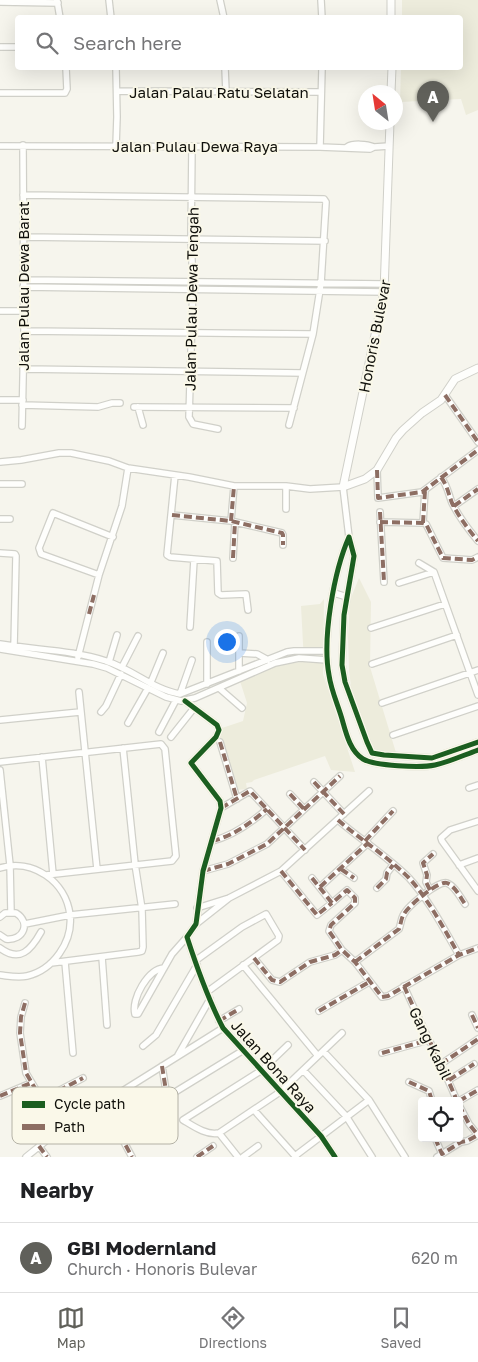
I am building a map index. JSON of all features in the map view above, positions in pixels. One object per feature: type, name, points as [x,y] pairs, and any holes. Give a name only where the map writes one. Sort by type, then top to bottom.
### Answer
[{"type":"street","points":[[109,0],[111,15]]},
{"type":"street","points":[[220,0],[223,15]]},
{"type":"street","points":[[321,0],[322,15]]},
{"type":"street","points":[[391,0],[391,15]]},
{"type":"street","points":[[0,2],[57,1],[59,15]]},
{"type":"street","points":[[0,47],[15,47]]},
{"type":"street","points":[[0,93],[65,93],[67,89],[66,70]]},
{"type":"street","points":[[116,70],[116,146]]},
{"type":"street","points":[[226,70],[226,92]]},
{"type":"street","points":[[320,147],[322,70]]},
{"type":"street","points":[[391,85],[392,70]]},
{"type":"street","name":"Jalan Palau Ratu Selatan","points":[[117,91],[321,92]]},
{"type":"street","name":"Honoris Bulevar","points":[[343,487],[385,288],[390,130]]},
{"type":"street","name":"Jalan Pulau Dewa Raya","points":[[0,146],[347,147],[350,149],[370,150],[374,147],[389,146]]},
{"type":"street","name":"Jalan Pulau Dewa Barat","points":[[22,426],[24,331],[23,146]]},
{"type":"street","name":"Jalan Pulau Dewa Tengah","points":[[192,146],[191,239],[193,283],[189,417],[193,424],[218,429]]},
{"type":"street","points":[[24,195],[324,199],[326,202],[321,283],[314,334],[289,425]]},
{"type":"street","points":[[23,237],[324,241]]},
{"type":"street","points":[[23,280],[321,283],[385,288]]},
{"type":"street","points":[[23,287],[320,292],[385,288]]},
{"type":"street","points":[[0,311],[24,311]]},
{"type":"street","points":[[24,331],[314,334]]},
{"type":"street","points":[[0,462],[59,453],[71,453],[109,461],[128,468],[234,486],[286,486],[310,489],[343,487],[365,479],[377,470],[403,430],[445,395],[454,379],[478,368]]},
{"type":"street","points":[[23,369],[302,374]]},
{"type":"street","points":[[445,395],[475,434],[478,442]]},
{"type":"street","points":[[0,400],[98,407],[120,403]]},
{"type":"street","points":[[143,425],[136,407],[294,408]]},
{"type":"street","points":[[377,470],[378,498],[418,493],[425,490],[478,450]]},
{"type":"street","points":[[78,658],[99,576],[122,506],[128,468]]},
{"type":"street","points":[[175,475],[167,555],[170,557],[218,562],[218,593],[220,595],[246,594],[248,610]]},
{"type":"street","points":[[441,477],[448,488],[454,506],[478,541]]},
{"type":"street","points":[[0,484],[22,484]]},
{"type":"street","points":[[233,558],[234,486]]},
{"type":"street","points":[[286,486],[286,509]]},
{"type":"street","points":[[343,487],[349,536],[354,556],[344,615],[343,674],[372,753]]},
{"type":"street","points":[[454,506],[478,489]]},
{"type":"street","points":[[423,523],[425,490]]},
{"type":"street","points":[[380,512],[384,582]]},
{"type":"street","points":[[99,576],[41,554],[39,548],[53,513],[113,537]]},
{"type":"street","points":[[172,515],[233,522],[282,533],[283,545]]},
{"type":"street","points":[[0,519],[10,519]]},
{"type":"street","points":[[380,522],[426,524],[443,558],[472,560],[478,557]]},
{"type":"street","points":[[349,536],[341,554],[330,609],[327,660],[329,675],[349,741],[358,756],[364,761],[388,766],[434,765],[478,750]]},
{"type":"street","points":[[0,553],[14,554],[16,556],[14,646]]},
{"type":"street","points":[[190,627],[194,560]]},
{"type":"street","points":[[419,563],[434,572],[478,695]]},
{"type":"street","points":[[399,583],[434,572]]},
{"type":"street","points":[[334,592],[348,597]]},
{"type":"street","points":[[371,628],[445,604]]},
{"type":"street","points":[[372,664],[456,635]]},
{"type":"street","points":[[109,662],[117,636]]},
{"type":"street","points":[[122,667],[138,636]]},
{"type":"street","points":[[239,636],[239,671]]},
{"type":"street","points":[[206,642],[207,684]]},
{"type":"street","points":[[0,644],[78,658],[137,679],[166,697],[176,700],[185,700],[221,687],[275,663],[298,658],[327,660]]},
{"type":"street","points":[[0,649],[109,662],[122,667],[137,679]]},
{"type":"street","points":[[149,685],[180,694],[294,651],[328,651]]},
{"type":"street","points":[[128,723],[149,685],[163,653]]},
{"type":"street","points":[[239,653],[257,654],[268,660]]},
{"type":"street","points":[[180,694],[192,660]]},
{"type":"street","points":[[382,703],[478,670]]},
{"type":"street","points":[[102,712],[121,674]]},
{"type":"street","points":[[220,680],[221,687],[242,708]]},
{"type":"street","points":[[78,692],[97,869]]},
{"type":"street","points":[[158,732],[176,700]]},
{"type":"street","points":[[185,700],[217,725],[218,730],[216,737],[191,764],[220,801],[221,808],[203,871],[196,924]]},
{"type":"street","points":[[393,735],[478,706]]},
{"type":"street","points":[[171,737],[194,708]]},
{"type":"street","points":[[0,720],[80,712]]},
{"type":"street","points":[[220,742],[236,799]]},
{"type":"street","points":[[372,753],[384,756],[432,758],[478,742]]},
{"type":"street","points":[[0,762],[161,744],[164,746],[176,856],[172,861],[50,874],[32,867],[10,865],[0,868]]},
{"type":"street","points":[[51,963],[102,958],[142,951],[142,908],[135,864],[123,748]]},
{"type":"street","points":[[364,761],[372,753]]},
{"type":"street","points":[[0,975],[28,976],[42,970],[60,952],[66,940],[70,915],[59,888],[50,874],[42,757]]},
{"type":"street","points":[[0,770],[10,865],[11,912]]},
{"type":"street","points":[[203,871],[228,864],[259,849],[285,828],[340,776]]},
{"type":"street","points":[[314,782],[344,814]]},
{"type":"street","points":[[469,788],[478,785]]},
{"type":"street","points":[[221,808],[250,791],[305,850]]},
{"type":"street","points":[[197,908],[229,898],[281,871],[369,791]]},
{"type":"street","points":[[290,794],[304,810]]},
{"type":"street","points":[[212,841],[220,839],[249,824],[267,809]]},
{"type":"street","points":[[320,887],[341,869],[367,842],[393,811]]},
{"type":"street","points":[[338,820],[367,842],[409,879],[442,926],[459,955]]},
{"type":"street","points":[[478,821],[450,830],[441,838],[478,891]]},
{"type":"street","points":[[430,890],[426,882],[426,872],[423,863],[433,854]]},
{"type":"street","points":[[459,865],[478,858]]},
{"type":"street","points":[[377,888],[386,880],[387,873],[394,865]]},
{"type":"street","points":[[341,869],[354,878]]},
{"type":"street","points":[[281,871],[317,915],[346,890],[355,898],[355,903],[329,928],[329,931],[342,950],[355,962],[382,997],[388,996],[459,955],[478,948]]},
{"type":"street","points":[[312,878],[332,903]]},
{"type":"street","points":[[355,962],[399,929],[402,916],[422,896],[442,883],[452,886],[465,904]]},
{"type":"street","points":[[164,968],[153,972],[144,981],[135,1006],[135,1014],[138,1014],[177,947],[196,924],[229,898]]},
{"type":"street","points":[[25,924],[70,915],[175,904]]},
{"type":"street","points":[[0,917],[5,913],[11,912],[20,915],[25,924],[22,935],[17,938],[12,940],[1,937]]},
{"type":"street","points":[[143,1046],[156,1035],[196,963],[242,927],[267,914],[279,938],[207,992]]},
{"type":"street","points":[[0,948],[12,955],[16,955],[34,945],[41,932]]},
{"type":"street","name":"Jalan Bona Raya","points":[[187,937],[207,992],[223,1028],[321,1136],[335,1157]]},
{"type":"street","points":[[254,958],[272,980],[280,982],[310,962],[335,955],[342,950]]},
{"type":"street","points":[[102,958],[107,1025]]},
{"type":"street","points":[[65,962],[73,1053]]},
{"type":"street","points":[[243,965],[321,1054],[368,1100],[405,1157]]},
{"type":"street","points":[[319,1011],[369,982]]},
{"type":"street","name":"Gang Kabil","points":[[404,986],[456,1097]]},
{"type":"street","points":[[177,1057],[210,999]]},
{"type":"street","points":[[25,1004],[21,1017],[20,1033],[26,1073],[34,1087]]},
{"type":"street","points":[[219,1022],[238,1009]]},
{"type":"street","points":[[472,1015],[478,1028]]},
{"type":"street","points":[[129,1087],[223,1028]]},
{"type":"street","points":[[288,1045],[262,1070],[183,1120],[207,1132],[215,1134],[219,1132],[280,1092],[342,1033]]},
{"type":"street","points":[[441,1064],[478,1039]]},
{"type":"street","points":[[382,1053],[428,1040]]},
{"type":"street","points":[[178,1090],[242,1051]]},
{"type":"street","points":[[448,1080],[474,1064]]},
{"type":"street","points":[[162,1066],[165,1087]]},
{"type":"street","points":[[303,1070],[346,1116],[372,1157]]},
{"type":"street","points":[[67,1087],[84,1078]]},
{"type":"street","points":[[409,1082],[429,1091],[431,1097]]},
{"type":"street","points":[[21,1087],[31,1083]]},
{"type":"street","points":[[463,1098],[478,1090]]},
{"type":"street","points":[[0,1096],[12,1091]]},
{"type":"street","points":[[254,1110],[295,1157],[368,1100]]},
{"type":"street","points":[[436,1142],[439,1155],[461,1142],[478,1135],[475,1126],[463,1110]]},
{"type":"street","points":[[219,1132],[238,1157]]},
{"type":"street","points":[[26,1157],[42,1144]]},
{"type":"street","points":[[125,1144],[132,1157]]},
{"type":"street","points":[[39,1146],[47,1157]]},
{"type":"street","points":[[197,1157],[213,1146]]},
{"type":"street","points":[[243,1157],[258,1146]]},
{"type":"shaded area","points":[[402,0],[478,0],[478,110],[466,115],[461,99],[403,102],[401,70],[463,70],[463,15],[402,15]]},
{"type":"shaded area","points":[[359,578],[371,602],[370,667],[397,756],[381,757],[369,749],[353,703],[348,638],[350,600]]},
{"type":"shaded area","points":[[324,599],[323,674],[355,772],[331,770],[325,756],[246,783],[247,789],[237,790],[219,738],[222,728],[243,721],[247,703],[240,681],[259,671],[283,663],[304,662],[301,606],[320,604]]},
{"type":"marked path","points":[[445,395],[478,442]]},
{"type":"marked path","points":[[377,470],[378,498],[422,492],[478,450]]},
{"type":"marked path","points":[[441,477],[447,487],[452,503],[478,541]]},
{"type":"marked path","points":[[231,521],[234,486]]},
{"type":"marked path","points":[[454,506],[478,489]]},
{"type":"marked path","points":[[423,523],[425,490]]},
{"type":"marked path","points":[[380,512],[384,582]]},
{"type":"marked path","points":[[172,515],[231,521],[282,533],[283,545]]},
{"type":"marked path","points":[[233,558],[235,522]]},
{"type":"marked path","points":[[380,522],[426,524],[443,558],[472,560],[478,557]]},
{"type":"marked path","points":[[89,614],[94,595]]},
{"type":"marked path","points":[[220,742],[237,799]]},
{"type":"marked path","points":[[203,871],[228,864],[267,844],[340,776]]},
{"type":"marked path","points":[[314,782],[344,814]]},
{"type":"marked path","points":[[221,808],[250,791],[305,850]]},
{"type":"marked path","points":[[290,794],[304,809]]},
{"type":"marked path","points":[[212,841],[227,836],[241,828],[267,809]]},
{"type":"marked path","points":[[365,841],[393,811]]},
{"type":"marked path","points":[[338,820],[392,862],[409,878],[430,905],[459,955]]},
{"type":"marked path","points":[[320,887],[368,843]]},
{"type":"marked path","points":[[430,890],[426,882],[427,875],[423,863],[433,854]]},
{"type":"marked path","points":[[377,888],[386,879],[387,873],[393,865]]},
{"type":"marked path","points":[[341,869],[354,878]]},
{"type":"marked path","points":[[281,871],[317,915],[332,903]]},
{"type":"marked path","points":[[312,878],[332,903],[347,890],[355,898],[355,903],[331,925],[329,931],[342,950],[355,962],[382,997],[388,996],[459,955],[478,948]]},
{"type":"marked path","points":[[355,962],[399,929],[402,917],[407,910],[437,885],[443,883],[450,884],[465,904]]},
{"type":"marked path","points":[[254,958],[272,980],[280,982],[310,962],[335,955],[342,950]]},
{"type":"marked path","points":[[319,1011],[369,982]]},
{"type":"marked path","points":[[404,986],[455,1097]]},
{"type":"marked path","points":[[25,1003],[21,1017],[20,1033],[26,1073],[34,1087]]},
{"type":"marked path","points":[[219,1021],[239,1009]]},
{"type":"marked path","points":[[472,1015],[478,1028]]},
{"type":"marked path","points":[[441,1064],[478,1039]]},
{"type":"marked path","points":[[382,1053],[429,1040]]},
{"type":"marked path","points":[[449,1080],[474,1064]]},
{"type":"marked path","points":[[162,1066],[165,1087]]},
{"type":"marked path","points":[[66,1087],[83,1078]]},
{"type":"marked path","points":[[409,1082],[429,1091],[431,1097]]},
{"type":"marked path","points":[[21,1087],[31,1083]]},
{"type":"marked path","points":[[463,1099],[478,1090]]},
{"type":"marked path","points":[[0,1096],[12,1091]]},
{"type":"marked path","points":[[463,1113],[478,1135]]},
{"type":"marked path","points":[[463,1142],[478,1135]]},
{"type":"marked path","points":[[437,1142],[442,1154],[461,1142]]},
{"type":"marked path","points":[[125,1144],[132,1157]]},
{"type":"marked path","points":[[39,1146],[47,1157]]},
{"type":"marked path","points":[[197,1157],[213,1146]]},
{"type":"cycle path","points":[[478,742],[432,758],[372,753],[345,682],[342,665],[344,615],[354,556],[349,537],[334,586],[328,624],[327,660],[331,686],[352,747],[363,759],[387,765],[409,766],[435,765],[478,750]]},
{"type":"cycle path","points":[[185,701],[217,725],[219,730],[216,737],[191,763],[220,801],[221,808],[203,871],[196,924],[187,937],[208,995],[223,1028],[321,1136],[335,1157]]},
{"type":"place","name":"GBI Modernland","points":[[433,122]]}]
